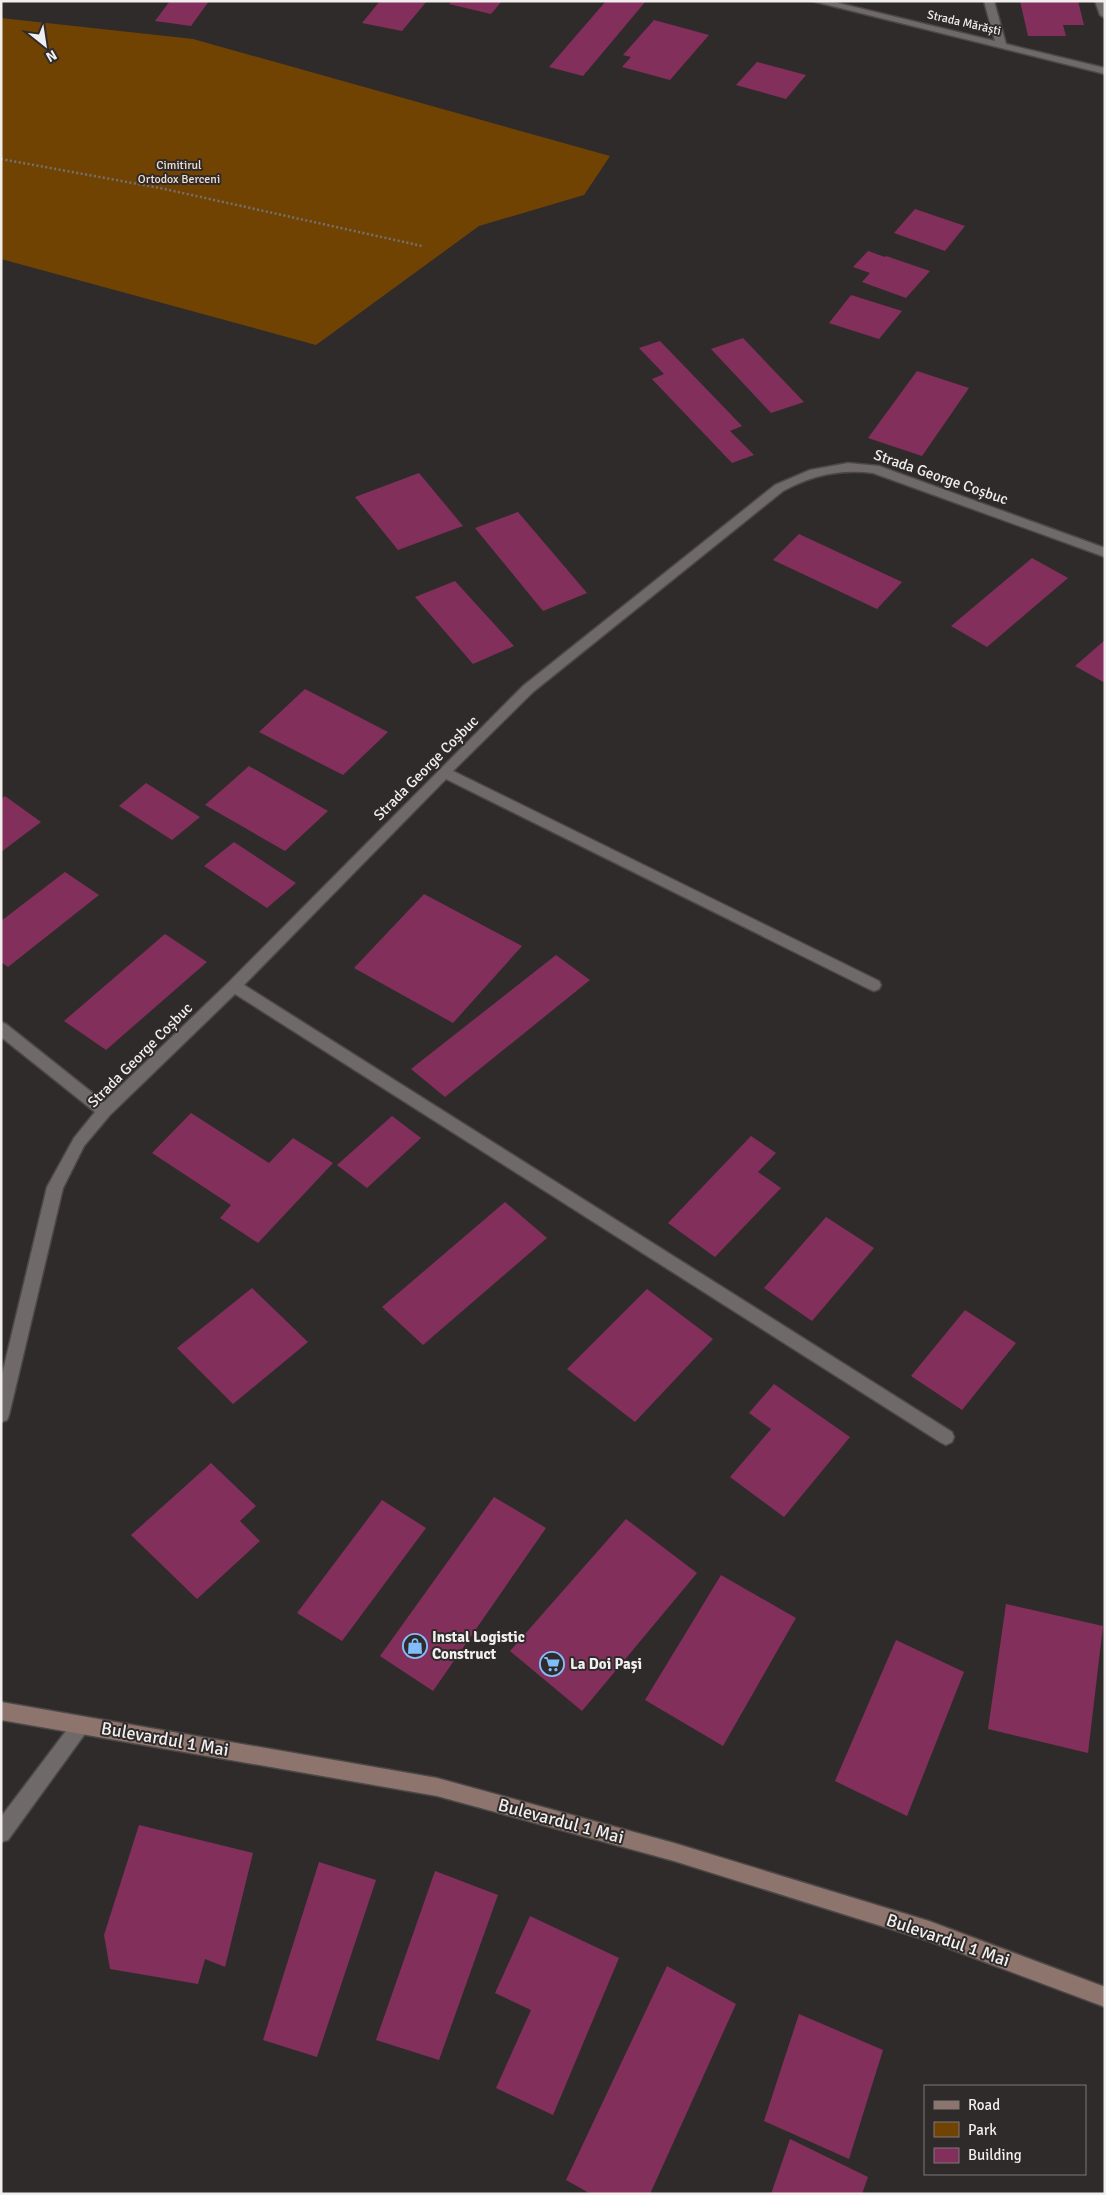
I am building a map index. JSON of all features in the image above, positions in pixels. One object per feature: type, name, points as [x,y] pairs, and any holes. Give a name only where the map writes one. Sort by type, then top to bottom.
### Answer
[{"type":"main road","name":"Bulevardul 1 Mai","points":[[1,1711],[447,1790],[674,1852],[919,1928],[1105,1997]]},
{"type":"street","name":"Strada Mărăști","points":[[817,1],[1105,71]]},
{"type":"street","points":[[989,1],[1001,45]]},
{"type":"street","points":[[1100,1],[1105,15]]},
{"type":"street","name":"Strada George Coșbuc","points":[[1,1415],[55,1187],[79,1142],[105,1111],[234,986],[528,689],[779,488],[816,471],[854,466],[875,469],[1105,553]]},
{"type":"street","points":[[444,772],[874,985]]},
{"type":"street","points":[[234,986],[946,1437]]},
{"type":"street","points":[[1,1028],[105,1111]]},
{"type":"street","points":[[1,1833],[81,1725]]},
{"type":"path","points":[[1,159],[86,172],[422,246]]},
{"type":"green space","name":"Cimitirul Ortodox Berceni","points":[[1,18],[193,39],[610,156],[584,195],[479,226],[316,345],[1,259]]},
{"type":"building","points":[[170,1],[209,1],[191,26],[155,21]]},
{"type":"building","points":[[380,1],[427,1],[402,31],[362,23]]},
{"type":"building","points":[[452,1],[502,1],[491,14],[449,4]]},
{"type":"building","points":[[606,1],[646,1],[583,76],[549,67]]},
{"type":"building","points":[[1020,1],[1078,1],[1084,25],[1063,25],[1066,36],[1028,36]]},
{"type":"building","points":[[654,20],[709,35],[670,80],[622,67],[631,57],[623,55]]},
{"type":"building","points":[[757,62],[806,75],[786,99],[736,85]]},
{"type":"building","points":[[915,209],[965,226],[945,251],[894,233]]},
{"type":"building","points":[[868,251],[930,271],[906,298],[862,282],[870,273],[853,267]]},
{"type":"building","points":[[851,295],[902,311],[879,339],[829,323]]},
{"type":"building","points":[[743,338],[804,402],[771,413],[711,349]]},
{"type":"building","points":[[660,341],[742,426],[730,431],[754,455],[732,463],[652,379],[664,374],[639,348]]},
{"type":"building","points":[[917,371],[969,388],[922,456],[868,438]]},
{"type":"building","points":[[419,473],[463,526],[398,550],[355,497]]},
{"type":"building","points":[[518,512],[587,593],[543,611],[475,528]]},
{"type":"building","points":[[799,534],[902,582],[877,609],[773,560]]},
{"type":"building","points":[[1032,558],[1068,578],[987,647],[951,626]]},
{"type":"building","points":[[455,581],[514,646],[473,664],[415,597]]},
{"type":"building","points":[[1105,640],[1105,683],[1075,666]]},
{"type":"building","points":[[305,689],[388,732],[343,775],[259,732]]},
{"type":"building","points":[[249,766],[328,811],[285,851],[205,805]]},
{"type":"building","points":[[146,783],[200,817],[172,840],[119,806]]},
{"type":"building","points":[[5,796],[41,822],[1,852],[1,799]]},
{"type":"building","points":[[234,842],[296,883],[267,908],[204,866]]},
{"type":"building","points":[[65,872],[99,895],[8,967],[1,962],[1,921]]},
{"type":"building","points":[[424,894],[522,946],[453,1023],[354,968]]},
{"type":"building","points":[[165,934],[207,962],[106,1050],[64,1021]]},
{"type":"building","points":[[556,955],[590,980],[445,1097],[411,1069]]},
{"type":"building","points":[[191,1113],[269,1163],[293,1138],[333,1163],[258,1243],[220,1218],[231,1205],[152,1153]]},
{"type":"building","points":[[392,1116],[421,1138],[367,1188],[337,1165]]},
{"type":"building","points":[[751,1136],[776,1153],[758,1172],[781,1188],[715,1257],[668,1223]]},
{"type":"building","points":[[505,1202],[547,1238],[423,1345],[382,1307]]},
{"type":"building","points":[[826,1217],[874,1248],[812,1321],[764,1288]]},
{"type":"building","points":[[252,1288],[308,1342],[233,1404],[177,1348]]},
{"type":"building","points":[[647,1289],[713,1339],[635,1422],[567,1369]]},
{"type":"building","points":[[965,1310],[1016,1343],[962,1410],[911,1376]]},
{"type":"building","points":[[774,1384],[850,1437],[784,1517],[730,1477],[771,1429],[749,1413]]},
{"type":"building","points":[[211,1463],[256,1506],[240,1521],[260,1541],[197,1599],[131,1535]]},
{"type":"building","points":[[494,1497],[546,1528],[433,1691],[380,1656]]},
{"type":"building","points":[[382,1500],[426,1528],[342,1641],[297,1613]]},
{"type":"building","points":[[626,1519],[697,1573],[582,1711],[510,1651]]},
{"type":"building","points":[[721,1575],[796,1618],[723,1746],[645,1700]]},
{"type":"building","points":[[1006,1604],[1103,1626],[1088,1753],[988,1729]]},
{"type":"building","points":[[896,1640],[964,1672],[907,1816],[835,1781]]},
{"type":"building","points":[[139,1825],[253,1853],[225,1967],[205,1959],[198,1984],[110,1969],[104,1935]]},
{"type":"building","points":[[319,1862],[376,1880],[317,2057],[263,2040]]},
{"type":"building","points":[[435,1871],[498,1895],[439,2060],[376,2040]]},
{"type":"building","points":[[530,1916],[619,1958],[553,2115],[496,2088],[531,2010],[495,1993]]},
{"type":"building","points":[[667,1966],[736,2004],[650,2194],[591,2194],[566,2180]]},
{"type":"building","points":[[799,2014],[883,2050],[849,2159],[764,2121]]},
{"type":"building","points":[[790,2139],[868,2177],[862,2194],[771,2194]]},
{"type":"place","name":"Instal Logistic Construct","points":[[415,1646]]},
{"type":"place","name":"La Doi Pași","points":[[552,1664]]}]
